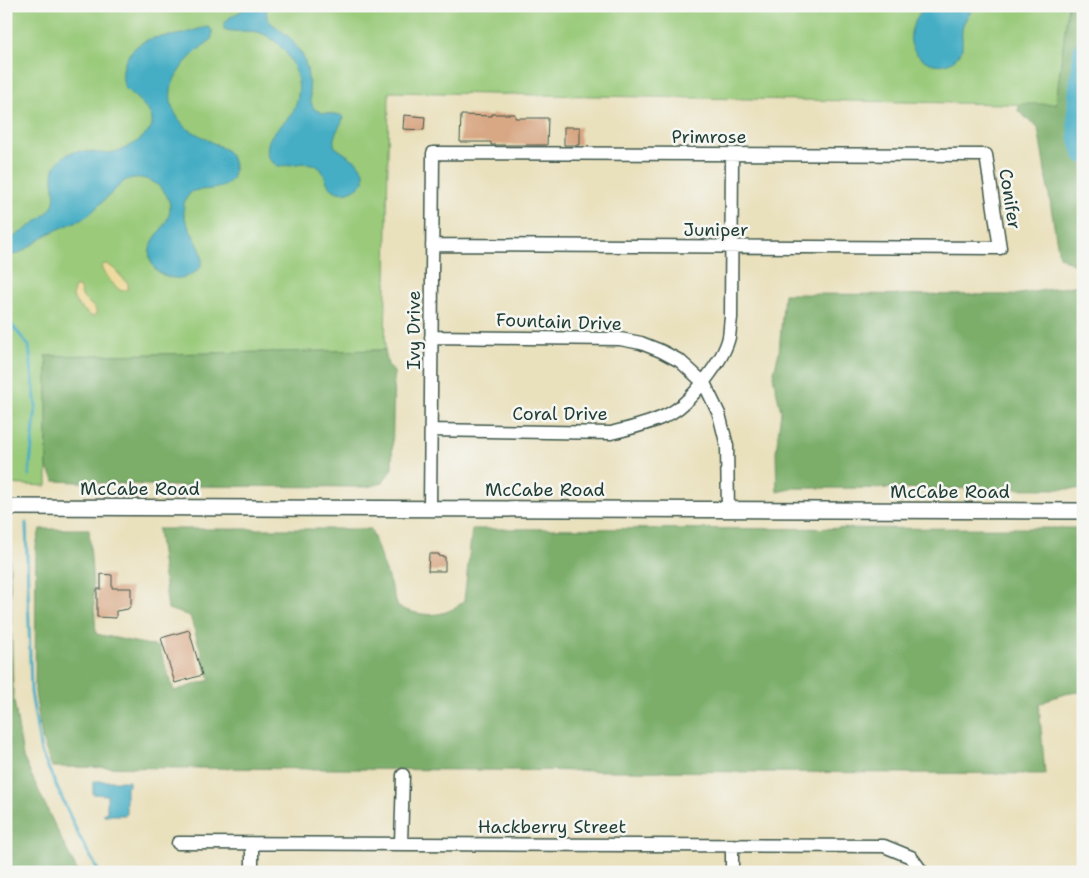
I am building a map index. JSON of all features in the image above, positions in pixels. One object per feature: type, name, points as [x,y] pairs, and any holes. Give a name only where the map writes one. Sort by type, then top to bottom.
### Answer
[{"type":"street","name":"Primrose","points":[[432,153],[986,156]]},
{"type":"street","name":"Ivy Drive","points":[[430,508],[432,153]]},
{"type":"street","name":"Coral Drive","points":[[431,430],[612,433],[639,426],[668,415],[689,399],[704,383],[714,368],[728,339],[731,318],[732,154]]},
{"type":"street","name":"Conifer","points":[[986,156],[1000,248]]},
{"type":"street","name":"Juniper","points":[[432,245],[1000,248]]},
{"type":"street","name":"Fountain Drive","points":[[431,337],[627,341],[641,343],[680,361],[704,383]]},
{"type":"street","points":[[704,383],[719,414],[727,446],[728,510]]},
{"type":"street","name":"McCabe Road","points":[[6,507],[1083,510]]},
{"type":"street","points":[[401,844],[403,775]]},
{"type":"street","name":"Hackberry Street","points":[[178,843],[884,846],[911,857],[921,870]]},
{"type":"street","points":[[252,844],[252,872]]},
{"type":"street","points":[[732,846],[732,872]]},
{"type":"green space","points":[[6,6],[1068,6],[1056,105],[389,92],[385,350],[45,356],[47,361],[47,486],[6,484]]},
{"type":"green space","points":[[1068,6],[1083,6],[1083,489],[795,488],[777,492],[776,452],[781,411],[773,376],[779,352],[784,294],[1013,295],[1080,285],[1079,268],[1059,256],[1038,128],[1018,111],[1020,104],[1056,104]]},
{"type":"green space","points":[[385,350],[388,365],[394,372],[392,468],[383,483],[367,487],[172,486],[55,481],[47,468],[47,361],[45,356]]},
{"type":"green space","points":[[1083,528],[1083,692],[1060,696],[1039,705],[1045,774],[52,767],[42,739],[35,692],[36,546],[40,529],[89,529],[96,634],[159,647],[174,691],[210,680],[190,616],[168,609],[158,529],[371,529],[398,607],[416,613],[432,614],[449,611],[464,601],[472,529]]},
{"type":"green space","points":[[6,531],[9,531],[13,694],[23,757],[78,872],[6,872]]},
{"type":"sand","points":[[106,264],[112,267],[128,283],[128,289],[122,291],[111,282],[102,270],[102,265]]},
{"type":"sand","points":[[75,287],[79,287],[83,298],[96,309],[94,316],[91,316],[77,304],[73,296]]},
{"type":"water","points":[[248,6],[266,6],[267,18],[290,38],[303,56],[307,69],[311,102],[314,109],[323,113],[341,115],[343,118],[334,143],[335,147],[357,162],[364,172],[364,182],[356,189],[341,193],[332,189],[322,171],[315,165],[306,163],[277,166],[268,158],[267,148],[272,135],[287,120],[295,107],[298,85],[292,62],[278,44],[258,32],[224,29],[226,21]]},
{"type":"water","points":[[926,6],[974,6],[962,27],[960,53],[951,62],[934,64],[919,57],[914,50],[911,42],[912,29]]},
{"type":"water","points":[[207,27],[212,32],[211,40],[180,69],[174,80],[171,92],[172,104],[177,117],[188,129],[226,150],[232,158],[234,165],[233,176],[225,185],[213,189],[193,191],[185,202],[184,213],[200,248],[202,259],[199,268],[188,276],[177,278],[162,274],[153,266],[150,249],[168,216],[170,209],[169,201],[161,188],[146,179],[138,178],[123,182],[84,218],[50,233],[18,254],[6,256],[6,242],[38,221],[52,207],[55,196],[54,172],[60,160],[66,155],[77,151],[107,153],[122,150],[144,136],[150,129],[152,123],[148,110],[125,88],[123,80],[124,65],[131,52],[143,42],[156,37],[177,35]]},
{"type":"water","points":[[93,781],[129,781],[129,786],[126,786],[126,815],[104,815],[107,812],[107,795],[93,794]]},
{"type":"building","points":[[492,114],[515,114],[515,118],[548,118],[547,145],[491,145],[491,142],[460,142],[461,115],[492,116]]},
{"type":"building","points":[[404,115],[425,117],[424,130],[403,129]]},
{"type":"building","points":[[564,127],[580,127],[580,145],[564,145]]},
{"type":"building","points":[[429,554],[439,554],[439,556],[445,557],[445,571],[428,571]]},
{"type":"building","points":[[101,574],[112,575],[112,588],[131,588],[131,605],[128,609],[116,611],[116,618],[97,617],[97,589],[101,589]]},
{"type":"building","points":[[189,630],[202,675],[175,683],[161,638]]},
{"type":"waterway","points":[[1083,49],[1076,116],[1079,143],[1083,154]]},
{"type":"waterway","points":[[6,318],[29,346],[36,407],[29,475]]},
{"type":"waterway","points":[[26,523],[31,692],[41,752],[79,836],[99,872]]}]
